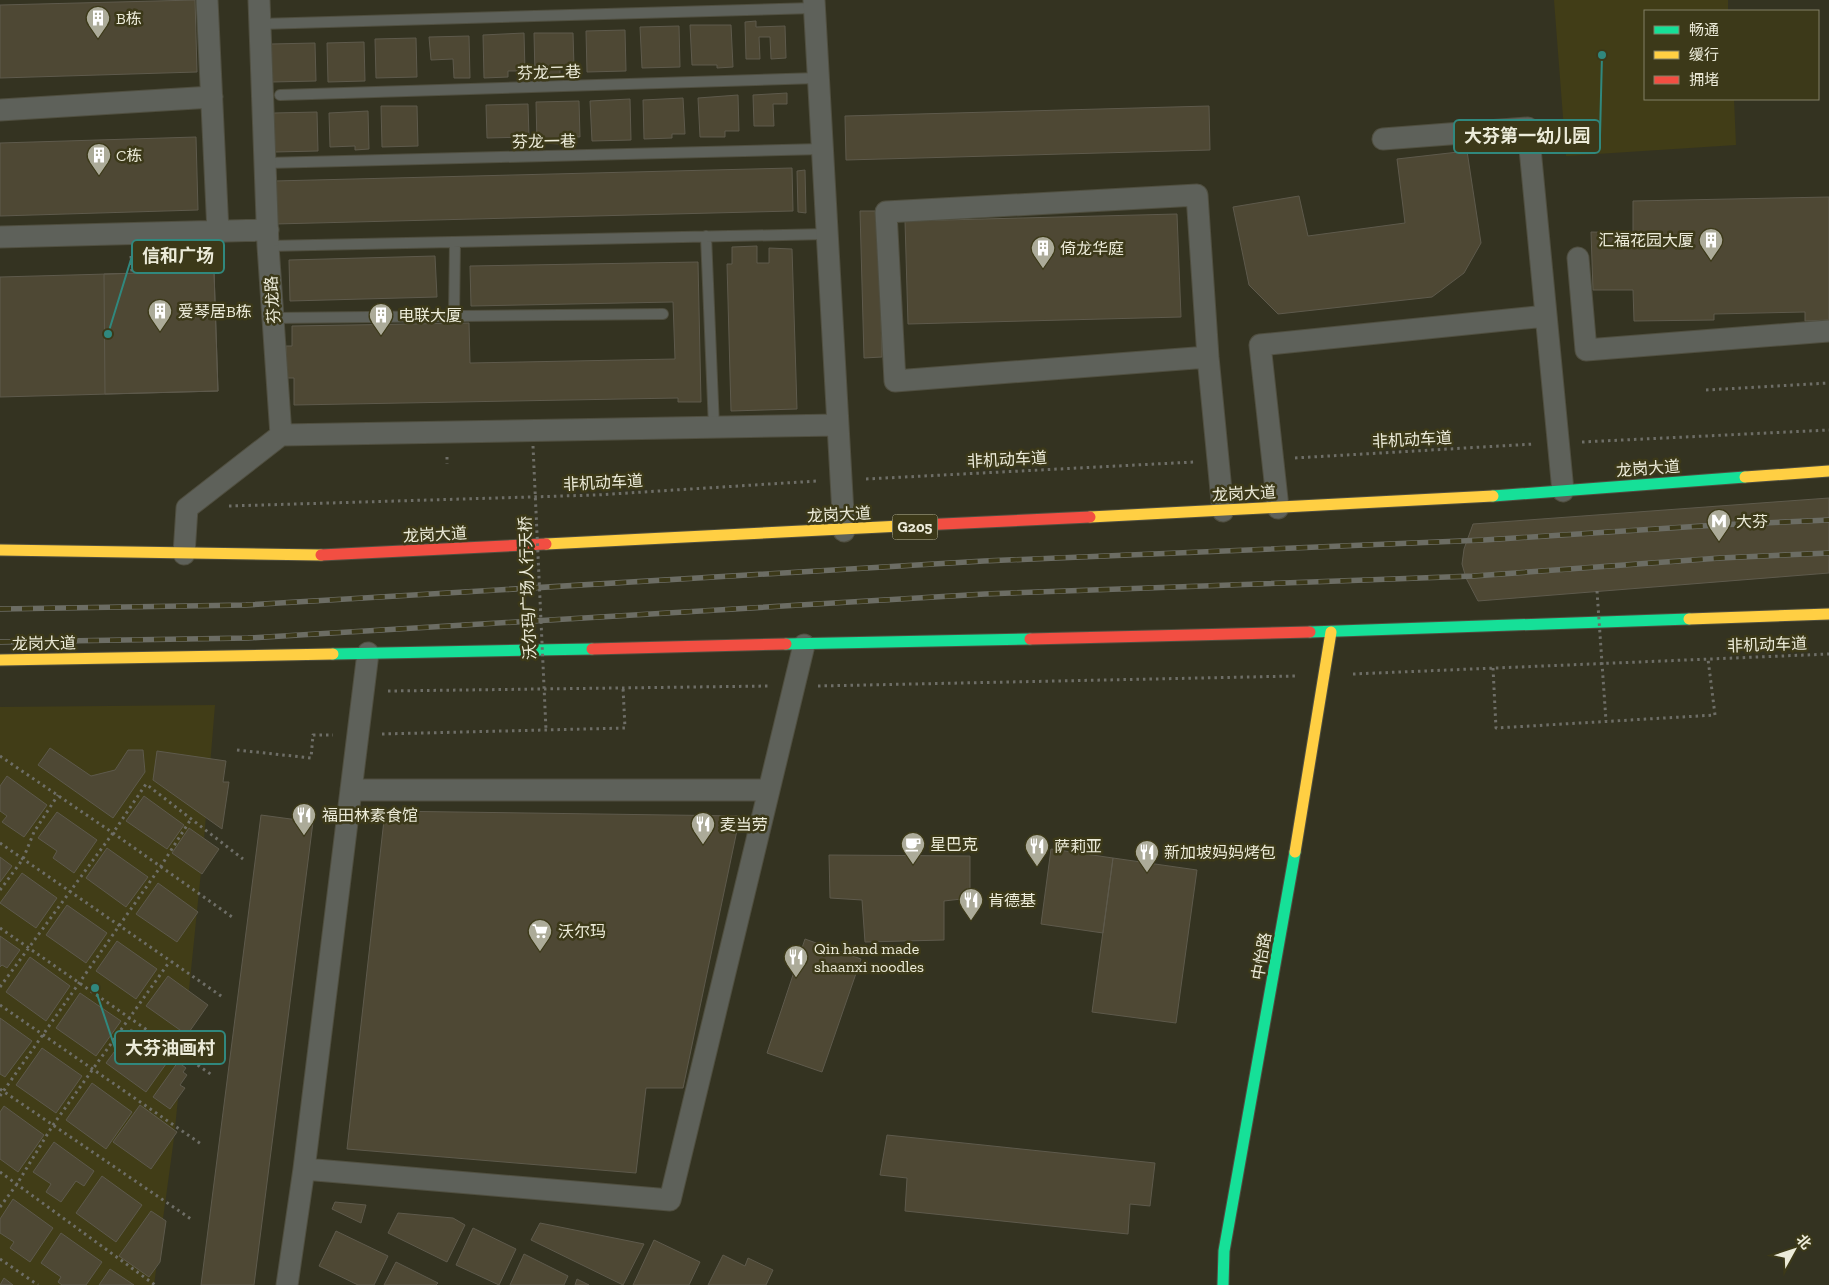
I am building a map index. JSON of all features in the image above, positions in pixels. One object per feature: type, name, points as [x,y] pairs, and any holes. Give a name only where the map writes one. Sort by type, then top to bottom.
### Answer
[{"type":"main road","name":"龙岗大道","points":[[0,550],[305,556],[1450,499],[1829,471]]},
{"type":"main road","name":"龙岗大道","points":[[0,660],[1331,632],[1829,614]]},
{"type":"main road","name":"中怡路","points":[[1223,1285],[1224,1251],[1291,877],[1331,632]]},
{"type":"street","points":[[207,0],[218,232]]},
{"type":"street","name":"芬龙路","points":[[259,0],[268,238],[281,435]]},
{"type":"street","points":[[814,4],[844,530]]},
{"type":"street","points":[[0,110],[212,98]]},
{"type":"street","points":[[1383,139],[1528,128],[1563,491]]},
{"type":"street","points":[[1208,357],[895,381],[886,212],[1197,195],[1208,357],[1223,511]]},
{"type":"street","points":[[0,237],[218,232],[268,238]]},
{"type":"street","points":[[1578,258],[1586,350],[1828,332]]},
{"type":"street","points":[[1278,508],[1260,345],[1546,316]]},
{"type":"street","points":[[184,554],[187,508],[281,435],[838,425]]},
{"type":"street","points":[[304,1169],[670,1200],[804,644]]},
{"type":"street","points":[[287,1285],[304,1169],[368,653]]},
{"type":"street","points":[[351,790],[769,790]]},
{"type":"lane","points":[[260,24],[814,4]]},
{"type":"lane","name":"芬龙二巷","points":[[280,95],[818,78]]},
{"type":"lane","name":"芬龙一巷","points":[[266,163],[822,149]]},
{"type":"lane","points":[[268,238],[455,242],[827,234]]},
{"type":"lane","points":[[706,236],[714,427]]},
{"type":"lane","points":[[454,316],[455,242]]},
{"type":"lane","points":[[273,318],[663,314]]},
{"type":"path","points":[[1706,390],[1829,384]]},
{"type":"path","name":"非机动车道","points":[[1273,459],[1829,430]]},
{"type":"path","name":"沃尔玛广场人行天桥","points":[[534,446],[546,730]]},
{"type":"path","name":"非机动车道","points":[[226,506],[596,495],[841,480],[1217,461]]},
{"type":"path","points":[[1597,591],[1606,721]]},
{"type":"path","name":"非机动车道","points":[[364,691],[793,686],[1324,675],[1829,654]]},
{"type":"path","points":[[1493,668],[1496,728],[1715,715],[1708,659]]},
{"type":"path","points":[[358,734],[625,728],[623,688]]},
{"type":"path","points":[[237,750],[311,758],[313,735]]},
{"type":"path","points":[[0,756],[235,919]]},
{"type":"path","points":[[0,988],[113,833],[146,784],[243,859]]},
{"type":"path","points":[[0,890],[22,859],[34,832],[58,795]]},
{"type":"path","points":[[0,1096],[2,1090],[80,984],[191,819]]},
{"type":"path","points":[[0,843],[224,998]]},
{"type":"path","points":[[0,928],[212,1076]]},
{"type":"path","points":[[0,1207],[17,1184],[53,1125],[170,961]]},
{"type":"path","points":[[0,1006],[201,1144]]},
{"type":"path","points":[[2,1090],[191,1219]]},
{"type":"path","points":[[0,1172],[155,1285]]},
{"type":"path","points":[[0,1259],[38,1285]]},
{"type":"shaded area","points":[[1554,0],[1728,0],[1728,10],[1644,10],[1644,100],[1734,100],[1736,145],[1566,156]]},
{"type":"shaded area","points":[[215,705],[203,852],[174,1138],[154,1285],[0,1285],[0,707]]},
{"type":"building","name":"B栋","points":[[195,0],[197,72],[0,78],[0,5]]},
{"type":"building","points":[[756,21],[756,27],[785,26],[786,58],[771,59],[770,37],[759,37],[760,59],[746,59],[745,22]]},
{"type":"building","points":[[690,25],[731,25],[733,67],[717,68],[717,65],[692,65]]},
{"type":"building","points":[[679,26],[680,67],[642,68],[640,27]]},
{"type":"building","points":[[625,30],[626,71],[587,72],[586,31]]},
{"type":"building","points":[[524,33],[525,71],[508,71],[508,77],[484,78],[483,35]]},
{"type":"building","points":[[534,33],[573,33],[574,67],[560,68],[560,74],[535,75]]},
{"type":"building","points":[[469,36],[470,78],[454,78],[453,59],[431,60],[429,37]]},
{"type":"building","points":[[416,38],[417,77],[376,78],[375,39]]},
{"type":"building","points":[[364,42],[365,81],[328,82],[327,43]]},
{"type":"building","points":[[315,43],[316,81],[272,82],[271,44]]},
{"type":"building","points":[[787,93],[787,104],[773,104],[774,126],[754,126],[753,95]]},
{"type":"building","points":[[738,95],[739,131],[725,131],[725,137],[700,137],[698,98]]},
{"type":"building","points":[[683,98],[685,134],[672,134],[672,138],[644,139],[643,100]]},
{"type":"building","points":[[630,99],[631,140],[592,141],[590,101]]},
{"type":"building","points":[[579,101],[580,137],[563,137],[564,144],[537,143],[536,102]]},
{"type":"building","points":[[528,104],[529,137],[487,138],[486,105]]},
{"type":"building","points":[[381,106],[417,106],[418,146],[382,147]]},
{"type":"building","points":[[1209,106],[1210,150],[846,160],[845,116]]},
{"type":"building","points":[[368,111],[369,149],[355,150],[355,146],[330,147],[329,113]]},
{"type":"building","points":[[317,112],[318,151],[275,152],[274,113]]},
{"type":"building","name":"C栋","points":[[196,137],[198,210],[0,216],[0,143]]},
{"type":"building","points":[[1467,151],[1481,243],[1464,273],[1432,297],[1278,314],[1249,285],[1233,207],[1299,196],[1308,236],[1405,223],[1397,159]]},
{"type":"building","points":[[792,168],[793,211],[275,224],[274,181]]},
{"type":"building","points":[[805,170],[806,213],[798,212],[797,171]]},
{"type":"building","name":"汇福花园大厦","points":[[1829,197],[1829,320],[1805,321],[1805,312],[1714,314],[1714,320],[1634,321],[1633,290],[1593,290],[1591,232],[1633,233],[1633,201]]},
{"type":"building","points":[[860,211],[879,211],[882,357],[864,358]]},
{"type":"building","name":"倚龙华庭","points":[[1177,214],[1181,317],[908,324],[905,221]]},
{"type":"building","points":[[757,246],[757,263],[769,263],[769,248],[792,249],[797,409],[731,411],[727,264],[732,264],[732,247]]},
{"type":"building","points":[[435,256],[437,297],[290,301],[289,260]]},
{"type":"building","name":"电联大厦","points":[[698,262],[701,402],[678,402],[678,398],[294,405],[294,378],[286,378],[286,346],[292,346],[292,326],[469,323],[470,363],[675,359],[673,302],[471,306],[470,266]]},
{"type":"building","points":[[214,271],[218,391],[0,397],[0,277]]},
{"type":"building","name":"爱琴居B栋","points":[[214,271],[218,391],[105,394],[104,274]]},
{"type":"building","name":"大芬","points":[[1829,498],[1829,573],[1478,601],[1466,578],[1462,564],[1464,549],[1473,524]]},
{"type":"building","points":[[50,748],[91,776],[115,770],[128,750],[143,750],[145,772],[113,818],[38,765]]},
{"type":"building","points":[[157,751],[226,761],[223,782],[229,782],[222,829],[153,780]]},
{"type":"building","points":[[7,776],[47,805],[24,837],[2,822],[7,816],[0,811],[0,786]]},
{"type":"building","points":[[144,796],[184,825],[167,849],[126,821]]},
{"type":"building","name":"沃尔玛","points":[[385,811],[740,816],[683,1088],[646,1088],[636,1173],[347,1149]]},
{"type":"building","points":[[57,812],[97,840],[74,873],[53,858],[57,851],[38,838]]},
{"type":"building","points":[[261,815],[313,822],[254,1285],[201,1285]]},
{"type":"building","points":[[189,828],[219,849],[202,874],[172,853]]},
{"type":"building","points":[[107,848],[148,877],[126,907],[86,878]]},
{"type":"building","points":[[1051,849],[1113,858],[1103,933],[1041,924]]},
{"type":"building","points":[[829,855],[970,856],[970,898],[944,901],[944,940],[865,942],[862,900],[830,898]]},
{"type":"building","points":[[0,857],[12,866],[0,882]]},
{"type":"building","points":[[1113,858],[1197,870],[1176,1023],[1092,1012]]},
{"type":"building","points":[[22,873],[57,898],[36,928],[0,903]]},
{"type":"building","points":[[158,883],[198,912],[177,942],[136,914]]},
{"type":"building","points":[[67,905],[107,933],[86,963],[46,935]]},
{"type":"building","points":[[0,936],[20,950],[7,968],[2,965],[0,967]]},
{"type":"building","points":[[805,939],[861,959],[822,1072],[767,1053]]},
{"type":"building","points":[[117,941],[157,969],[136,999],[96,971]]},
{"type":"building","points":[[30,957],[70,986],[46,1021],[6,992]]},
{"type":"building","points":[[168,976],[208,1005],[187,1035],[146,1006]]},
{"type":"building","points":[[80,993],[121,1021],[96,1056],[56,1028]]},
{"type":"building","points":[[0,1018],[32,1041],[5,1077],[0,1074]]},
{"type":"building","points":[[131,1029],[171,1057],[146,1092],[106,1063]]},
{"type":"building","points":[[42,1048],[82,1076],[56,1113],[16,1085]]},
{"type":"building","points":[[178,1062],[186,1068],[183,1072],[187,1075],[180,1085],[185,1088],[170,1109],[153,1097]]},
{"type":"building","points":[[92,1083],[132,1112],[106,1149],[66,1120]]},
{"type":"building","points":[[140,1105],[177,1132],[151,1169],[113,1142]]},
{"type":"building","points":[[4,1106],[44,1135],[18,1172],[0,1159],[0,1112]]},
{"type":"building","points":[[887,1135],[1155,1163],[1150,1206],[1130,1204],[1128,1234],[905,1211],[907,1178],[880,1175]]},
{"type":"building","points":[[54,1142],[94,1171],[84,1186],[76,1181],[61,1202],[46,1192],[51,1184],[33,1172]]},
{"type":"building","points":[[102,1176],[142,1205],[116,1242],[76,1213]]},
{"type":"building","points":[[13,1199],[53,1228],[30,1262],[10,1248],[14,1242],[0,1233],[0,1219]]},
{"type":"building","points":[[335,1202],[366,1205],[361,1223],[332,1209]]},
{"type":"building","points":[[151,1211],[166,1221],[160,1262],[149,1277],[119,1256]]},
{"type":"building","points":[[398,1213],[453,1218],[465,1225],[447,1262],[388,1233]]},
{"type":"building","points":[[540,1223],[644,1244],[623,1285],[531,1240]]},
{"type":"building","points":[[473,1228],[516,1249],[499,1285],[456,1265]]},
{"type":"building","points":[[336,1231],[388,1256],[374,1285],[358,1285],[319,1266]]},
{"type":"building","points":[[61,1233],[102,1262],[86,1285],[62,1285],[58,1282],[61,1277],[41,1263]]},
{"type":"building","points":[[654,1240],[700,1262],[689,1285],[633,1285]]},
{"type":"building","points":[[524,1254],[568,1276],[564,1285],[510,1285]]},
{"type":"building","points":[[723,1255],[745,1266],[748,1258],[773,1270],[766,1285],[708,1285]]},
{"type":"building","points":[[396,1262],[438,1283],[436,1285],[384,1285]]},
{"type":"building","points":[[110,1269],[134,1285],[99,1285]]},
{"type":"building","points":[[4,1278],[13,1285],[0,1285]]},
{"type":"building","points":[[577,1279],[589,1285],[575,1285]]},
{"type":"railway","points":[[0,609],[246,605],[984,561],[1484,540],[1829,520]]},
{"type":"railway","points":[[0,642],[248,638],[985,594],[1474,576],[1720,558],[1829,553]]},
{"type":"traffic: fast","points":[[1493,496],[1745,477]]},
{"type":"traffic: fast","points":[[1310,632],[1689,619]]},
{"type":"traffic: fast","points":[[786,644],[1030,639]]},
{"type":"traffic: fast","points":[[333,654],[592,649]]},
{"type":"traffic: fast","points":[[1223,1285],[1224,1251],[1295,852]]},
{"type":"traffic: slow","points":[[1745,477],[1829,471]]},
{"type":"traffic: slow","points":[[1090,517],[1493,496]]},
{"type":"traffic: slow","points":[[546,544],[921,525]]},
{"type":"traffic: slow","points":[[0,550],[321,555]]},
{"type":"traffic: slow","points":[[1689,619],[1829,614]]},
{"type":"traffic: slow","points":[[1295,852],[1331,632]]},
{"type":"traffic: slow","points":[[0,660],[333,654]]},
{"type":"traffic: jam","points":[[921,525],[1090,517]]},
{"type":"traffic: jam","points":[[321,555],[546,544]]},
{"type":"traffic: jam","points":[[1030,639],[1310,632]]},
{"type":"traffic: jam","points":[[592,649],[786,644]]},
{"type":"place","name":"B栋","points":[[98,39]]},
{"type":"place","name":"大芬第一幼儿园","points":[[1602,55]]},
{"type":"place","name":"C栋","points":[[99,176]]},
{"type":"place","name":"汇福花园大厦","points":[[1711,261]]},
{"type":"place","name":"倚龙华庭","points":[[1043,269]]},
{"type":"place","name":"爱琴居B栋","points":[[160,332]]},
{"type":"place","name":"信和广场","points":[[108,334]]},
{"type":"place","name":"电联大厦","points":[[381,336]]},
{"type":"place","name":"大芬","points":[[1719,542]]},
{"type":"place","name":"福田林素食馆","points":[[304,836]]},
{"type":"place","name":"麦当劳","points":[[703,845]]},
{"type":"place","name":"星巴克","points":[[913,865]]},
{"type":"place","name":"萨莉亚","points":[[1037,867]]},
{"type":"place","name":"新加坡妈妈烤包","points":[[1147,873]]},
{"type":"place","name":"肯德基","points":[[971,921]]},
{"type":"place","name":"沃尔玛","points":[[540,952]]},
{"type":"place","name":"Qin hand made shaanxi noodles","points":[[796,978]]},
{"type":"place","name":"大芬油画村","points":[[95,988]]}]
